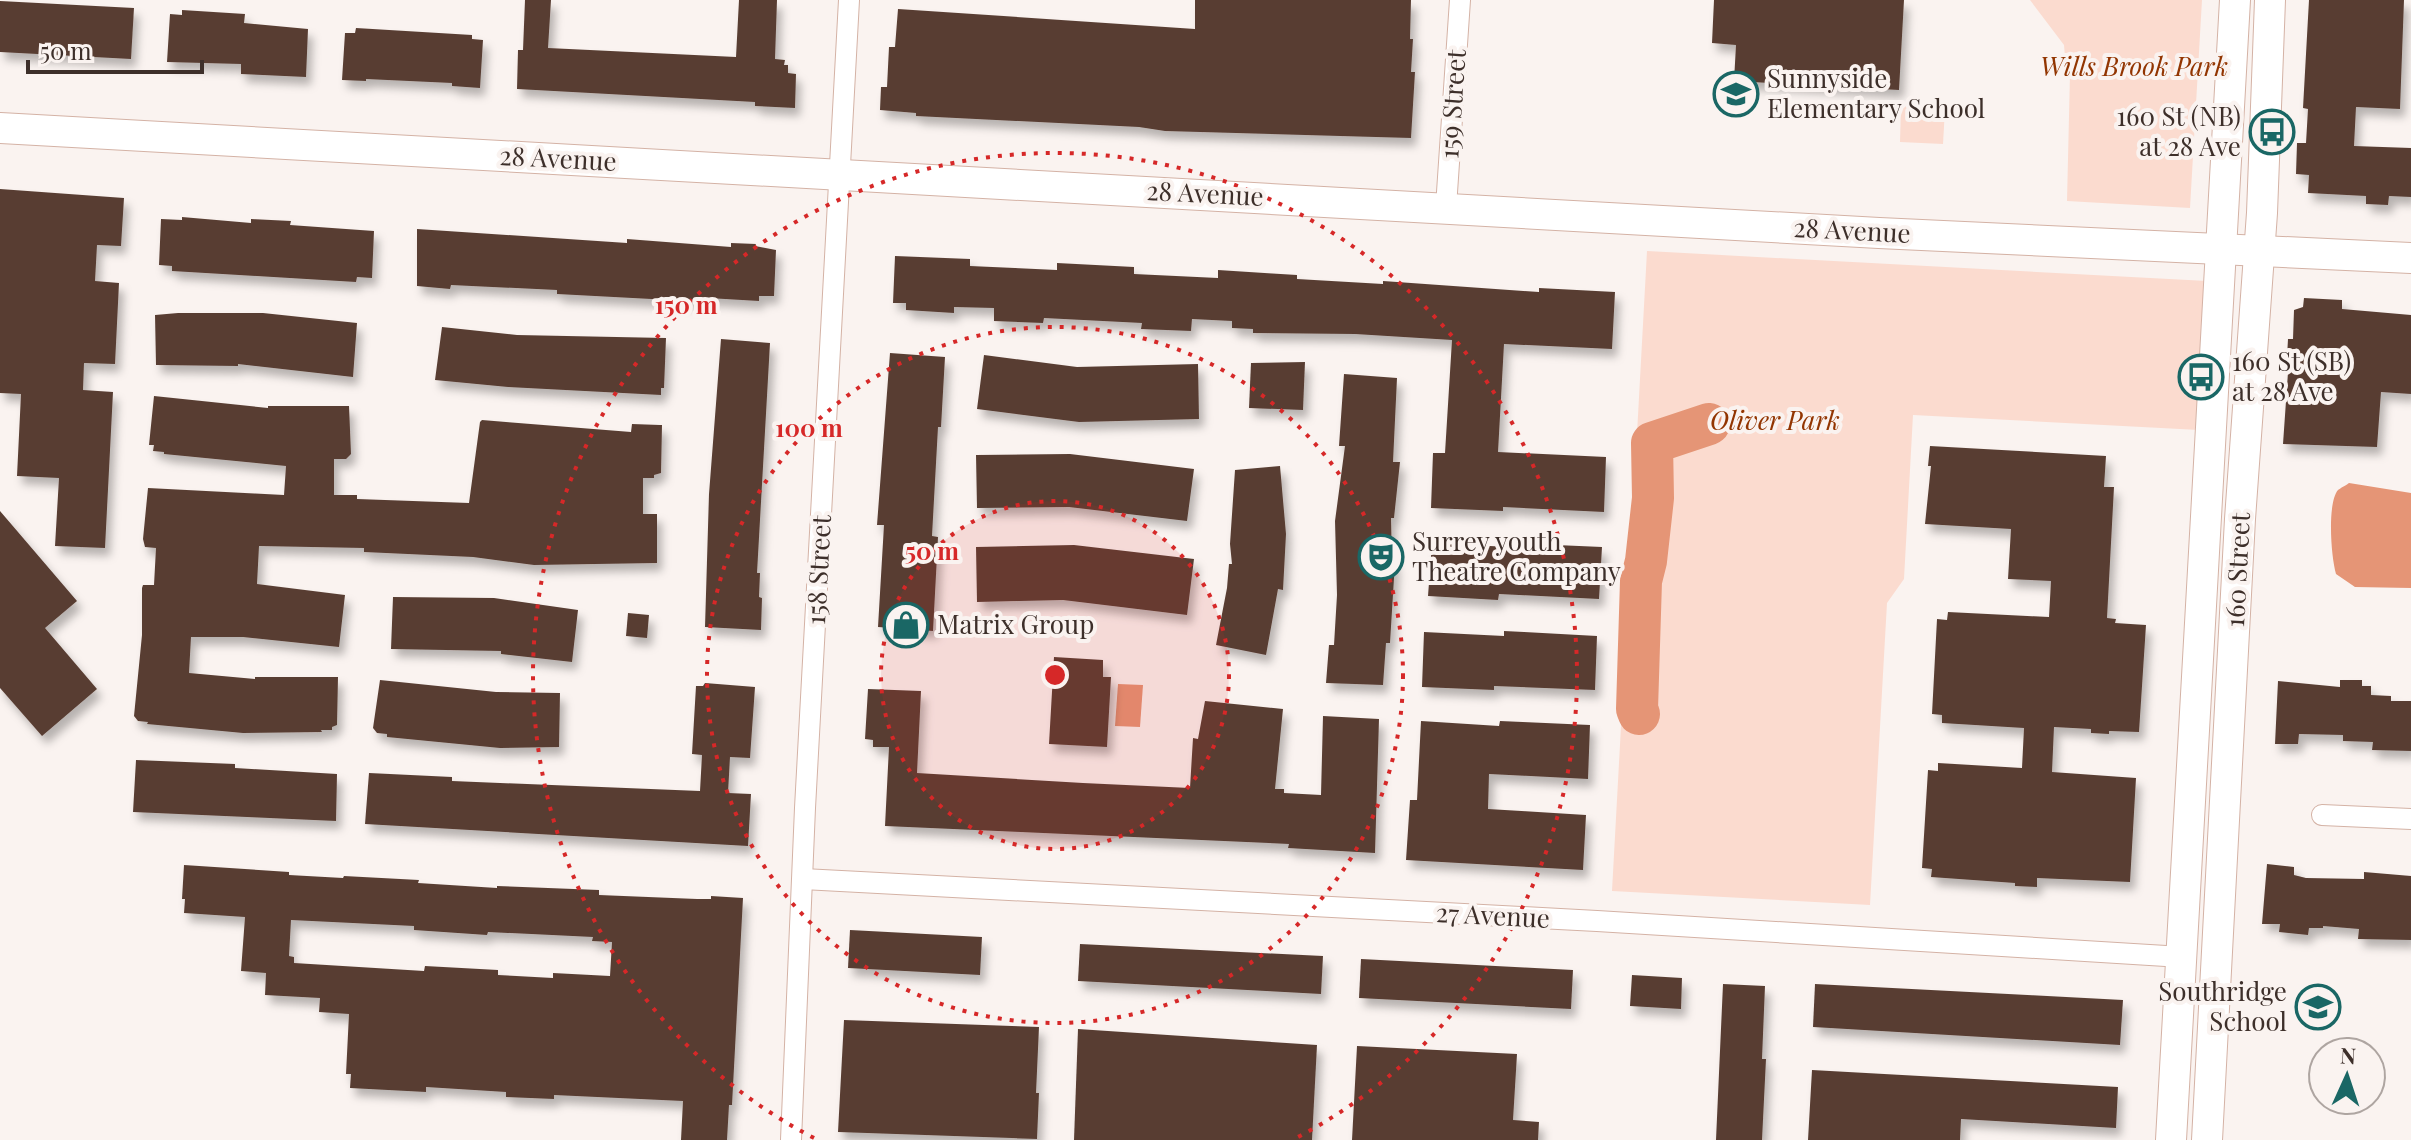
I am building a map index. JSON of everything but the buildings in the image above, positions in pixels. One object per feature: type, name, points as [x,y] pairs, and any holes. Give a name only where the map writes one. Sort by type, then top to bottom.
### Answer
[{"type":"main road","name":"160 Street","points":[[2171,1140],[2235,0]]},
{"type":"main road","name":"160 Street","points":[[2205,1140],[2240,519],[2260,251],[2270,0]]},
{"type":"main road","name":"28 Avenue","points":[[0,128],[1446,207],[1864,233],[2411,258]]},
{"type":"main road","points":[[2182,957],[2192,972],[2197,990],[2190,1116],[2196,1133],[2205,1140]]},
{"type":"street","name":"158 Street","points":[[791,1140],[849,0]]},
{"type":"street","name":"159 Street","points":[[1446,207],[1460,0]]},
{"type":"street","points":[[2322,815],[2411,819]]},
{"type":"street","name":"27 Avenue","points":[[803,879],[1597,921],[2182,957]]},
{"type":"green space","name":"Wills Brook Park","points":[[2030,0],[2202,0],[2190,208],[2067,201],[2070,74],[2066,70],[2064,45]]},
{"type":"green space","points":[[1901,106],[1945,109],[1943,144],[1900,142]]},
{"type":"green space","name":"Oliver Park","points":[[1647,251],[2207,281],[2199,430],[1913,415],[1904,579],[1887,603],[1870,905],[1612,891]]},
{"type":"shaded area","points":[[2349,483],[2411,493],[2411,588],[2355,587],[2336,574],[2332,506],[2338,490]]},
{"type":"shaded area","points":[[1118,684],[1143,685],[1140,727],[1115,726]]},
{"type":"waterway","points":[[1639,714],[1641,581],[1653,498],[1652,443],[1709,424]]},
{"type":"place","name":"Sunnyside Elementary School","points":[[1736,94]]},
{"type":"place","name":"160 St (NB) at 28 Ave","points":[[2272,132]]},
{"type":"place","name":"160 St (SB) at 28 Ave","points":[[2201,377]]},
{"type":"place","name":"Surrey youth Theatre Company","points":[[1381,557]]},
{"type":"place","name":"Matrix Group","points":[[906,625]]},
{"type":"place","name":"Southridge School","points":[[2318,1007]]}]
